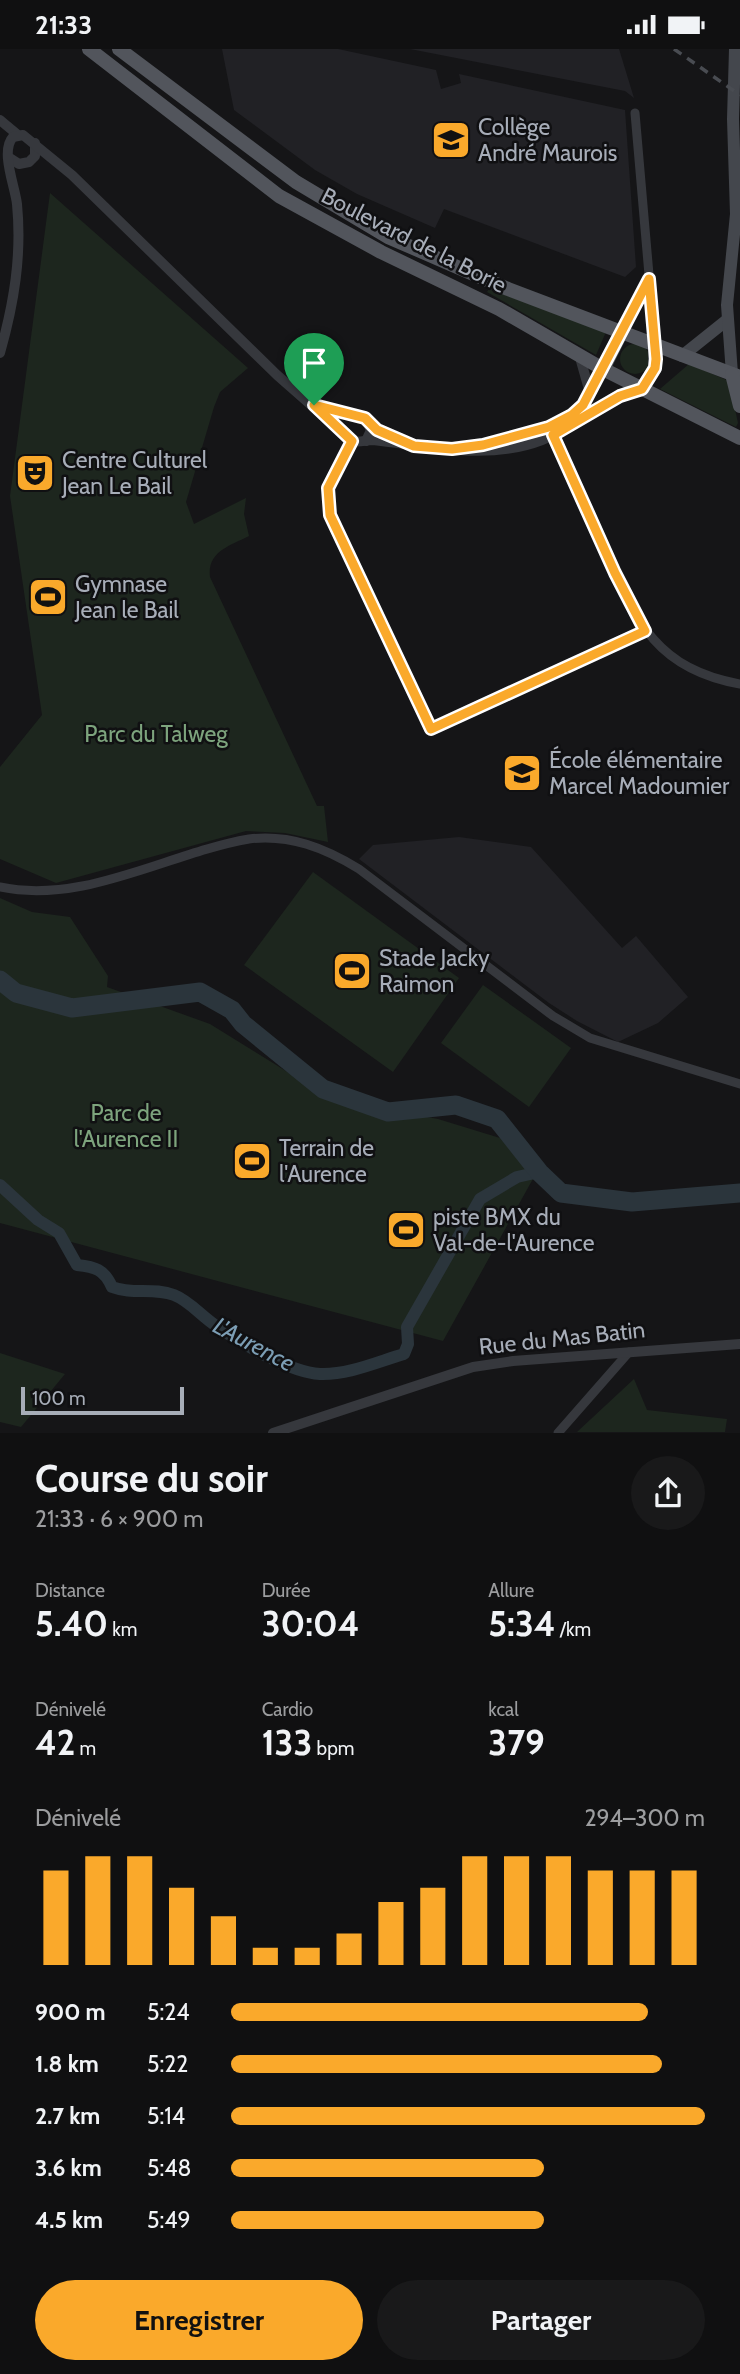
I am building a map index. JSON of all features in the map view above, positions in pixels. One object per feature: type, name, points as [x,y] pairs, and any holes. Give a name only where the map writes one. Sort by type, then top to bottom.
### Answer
[{"type":"main road","name":"Boulevard de la Borie","points":[[89,49],[279,195],[381,252],[499,309],[603,369],[740,438]]},
{"type":"main road","name":"Boulevard de la Borie","points":[[119,49],[296,182],[388,237],[508,289],[736,375]]},
{"type":"main road","points":[[735,49],[733,119],[737,174],[736,214],[727,320],[740,406]]},
{"type":"main road","points":[[736,214],[740,244]]},
{"type":"main road","points":[[682,356],[727,320]]},
{"type":"main road","points":[[603,369],[622,331]]},
{"type":"main road","points":[[642,389],[655,368],[656,345]]},
{"type":"street","points":[[635,113],[656,345]]},
{"type":"street","points":[[0,120],[18,135],[29,137],[88,190],[277,375],[349,438],[414,446],[504,450],[553,435],[620,396],[642,389]]},
{"type":"street","points":[[0,353],[14,304],[19,265],[14,180],[5,149],[18,135]]},
{"type":"street","points":[[14,180],[36,152],[35,143]]},
{"type":"street","points":[[5,149],[14,162],[51,159]]},
{"type":"street","points":[[622,331],[649,279]]},
{"type":"street","points":[[579,355],[590,393]]},
{"type":"street","points":[[464,449],[558,423],[572,415],[590,393],[603,369]]},
{"type":"street","points":[[314,405],[352,417],[365,418],[371,426],[414,446]]},
{"type":"street","points":[[352,417],[345,426],[349,438],[328,488],[330,515],[431,729],[645,631]]},
{"type":"street","points":[[366,440],[371,426]]},
{"type":"street","points":[[553,435],[615,573],[645,631],[687,668],[709,678],[740,684]]},
{"type":"street","points":[[0,887],[13,890],[74,888],[250,839],[274,838],[307,843],[359,869],[553,1016],[590,1038],[653,1060],[737,1081]]},
{"type":"street","name":"Rue du Mas Batin","points":[[273,1433],[473,1367],[513,1361],[740,1344]]},
{"type":"street","points":[[558,1433],[629,1352]]},
{"type":"shaded area","name":"Collège André Maurois","points":[[222,49],[338,49],[436,70],[441,89],[461,83],[459,74],[625,110],[636,267],[625,277],[444,209],[435,228],[357,194],[315,170],[234,110]]},
{"type":"shaded area","points":[[410,49],[619,49],[634,98],[625,91]]},
{"type":"shaded area","points":[[459,837],[531,847],[622,948],[636,936],[688,997],[658,1023],[618,1042],[549,1003],[359,859],[373,845]]},
{"type":"green space","name":"Parc du Talweg","points":[[50,193],[248,368],[220,392],[186,502],[194,524],[246,498],[244,514],[249,536],[216,556],[210,568],[210,577],[317,806],[324,806],[328,842],[285,833],[246,831],[56,883],[0,859],[0,767],[42,715],[10,496]]},
{"type":"green space","points":[[489,289],[606,332],[596,355],[487,292]]},
{"type":"green space","points":[[635,344],[646,348],[650,359],[646,370],[635,374],[624,370],[620,359],[624,348]]},
{"type":"green space","points":[[689,364],[729,381],[738,423],[736,427],[660,389]]},
{"type":"green space","name":"Stade Jacky Raimon","points":[[313,872],[459,978],[393,1072],[244,965]]},
{"type":"green space","name":"Parc de l'Aurence II","points":[[0,898],[32,912],[70,917],[108,976],[107,987],[210,1024],[331,1099],[438,1119],[500,1138],[534,1177],[443,1341],[0,1223]]},
{"type":"green space","points":[[483,985],[571,1048],[529,1107],[441,1043]]},
{"type":"green space","points":[[0,1353],[65,1374],[21,1427],[0,1422]]},
{"type":"green space","points":[[634,1379],[647,1410],[727,1419],[725,1432],[577,1432]]},
{"type":"waterway","name":"L'Aurence","points":[[0,980],[16,993],[72,1008],[200,992],[232,1010],[243,1024],[323,1089],[388,1112],[456,1105],[497,1119],[539,1172],[561,1193],[632,1202],[740,1193]]},
{"type":"waterway","name":"L'Aurence","points":[[0,1185],[38,1220],[59,1233],[77,1265],[98,1270],[106,1276],[112,1287],[174,1295],[253,1349],[294,1368],[331,1374],[404,1354],[408,1344],[407,1327],[480,1199],[517,1177],[539,1172]]},
{"type":"railway","points":[[674,49],[740,95]]},
{"type":"place","name":"Collège André Maurois","points":[[451,140]]},
{"type":"place","name":"Centre Culturel Jean Le Bail","points":[[35,473]]},
{"type":"place","name":"Gymnase Jean le Bail","points":[[48,597]]},
{"type":"place","name":"École élémentaire Marcel Madoumier","points":[[522,773]]},
{"type":"place","name":"Stade Jacky Raimon","points":[[352,971]]},
{"type":"place","name":"Terrain de l'Aurence","points":[[252,1161]]},
{"type":"place","name":"piste BMX du Val-de-l'Aurence","points":[[406,1230]]},
{"type":"route","points":[[649,279],[655,368],[642,389],[620,396],[553,435],[615,573],[645,631],[431,729],[330,515],[328,488],[352,441],[314,405],[343,415],[365,418],[377,430],[414,446],[464,449],[549,427],[572,415],[583,405],[649,279]]}]
